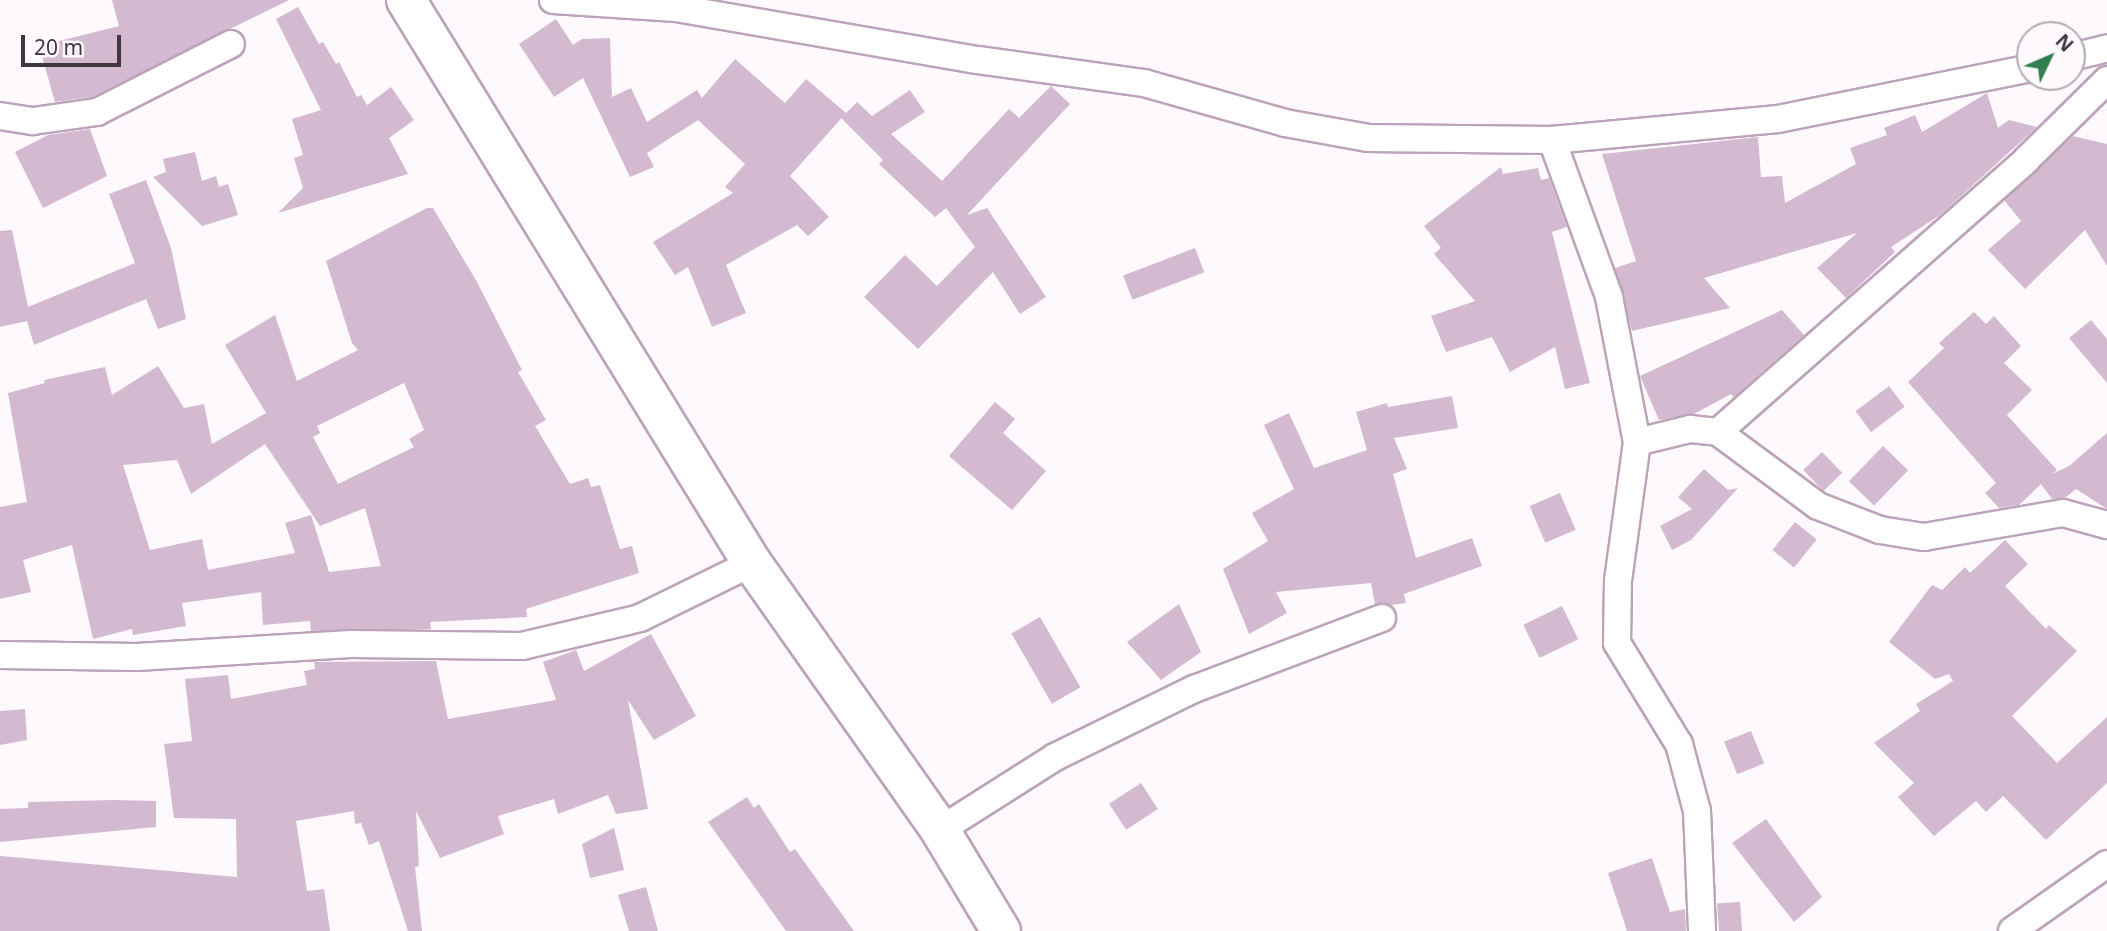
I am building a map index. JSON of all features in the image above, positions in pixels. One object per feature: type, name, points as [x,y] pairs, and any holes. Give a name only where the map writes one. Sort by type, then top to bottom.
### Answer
[{"type":"main road","points":[[406,0],[752,563],[940,830],[1001,931]]},
{"type":"street","points":[[553,0],[676,8],[978,60],[1144,83],[1285,123],[1368,138],[1552,140],[1778,119],[2016,71]]},
{"type":"street","points":[[0,116],[33,121],[97,112],[231,44]]},
{"type":"street","points":[[2086,53],[2107,48]]},
{"type":"street","points":[[1718,432],[2026,160],[2107,80]]},
{"type":"street","points":[[1552,140],[1609,297],[1637,442],[1618,580],[1617,643],[1679,744],[1697,811],[1702,931]]},
{"type":"street","points":[[1637,442],[1690,429],[1718,432],[1818,506],[1880,530],[1924,537],[2063,513],[2107,525]]},
{"type":"street","points":[[0,655],[137,657],[351,644],[522,646],[640,618],[752,563]]},
{"type":"street","points":[[940,830],[1055,757],[1194,689],[1382,618]]},
{"type":"street","points":[[2012,931],[2107,864]]},
{"type":"building","points":[[112,0],[289,0],[92,97],[55,102],[39,46],[119,26]]},
{"type":"building","points":[[298,7],[319,44],[323,42],[336,64],[339,62],[357,97],[361,95],[367,105],[391,87],[414,120],[389,138],[408,174],[278,213],[303,188],[294,158],[303,155],[292,119],[321,110],[276,19]]},
{"type":"building","points":[[556,19],[573,45],[582,39],[610,38],[612,97],[631,88],[647,122],[697,90],[702,98],[735,59],[785,103],[806,79],[846,113],[790,176],[829,217],[808,236],[797,225],[726,265],[746,313],[712,327],[688,267],[675,275],[653,242],[733,193],[725,187],[745,164],[698,120],[647,153],[654,167],[630,177],[583,78],[554,97],[519,44]]},
{"type":"building","points":[[1051,86],[1070,104],[967,215],[987,208],[1046,297],[1020,314],[993,272],[918,349],[864,297],[905,255],[937,286],[975,247],[946,208],[935,217],[879,164],[883,160],[841,118],[857,102],[872,116],[910,90],[925,112],[891,134],[942,181],[1009,109],[1019,118]]},
{"type":"building","points":[[1987,93],[1998,128],[2009,120],[2037,127],[1940,215],[1891,247],[1895,252],[1846,298],[1817,268],[1857,233],[1704,278],[1730,308],[1632,331],[1615,268],[1636,261],[1602,154],[1758,137],[1761,177],[1782,176],[1785,203],[1856,164],[1850,148],[1887,135],[1884,128],[1915,115],[1922,132]]},
{"type":"building","points":[[90,129],[107,176],[43,208],[15,152],[48,135]]},
{"type":"building","points":[[2073,136],[2107,144],[2107,266],[2085,230],[2025,289],[1988,250],[2021,221],[2004,200]]},
{"type":"building","points":[[195,152],[202,181],[216,176],[219,187],[228,184],[238,215],[202,226],[153,177],[166,172],[163,159]]},
{"type":"building","points":[[1501,167],[1503,174],[1538,168],[1541,180],[1549,178],[1567,227],[1552,232],[1590,383],[1565,389],[1555,347],[1510,372],[1492,337],[1446,352],[1431,316],[1475,301],[1434,254],[1441,248],[1424,226]]},
{"type":"building","points":[[146,180],[171,248],[186,319],[158,329],[146,299],[34,345],[27,321],[0,327],[0,231],[12,230],[28,307],[135,263],[109,194]]},
{"type":"building","points":[[427,208],[433,208],[477,282],[522,370],[518,372],[546,420],[535,426],[570,484],[588,478],[591,487],[600,485],[620,549],[632,546],[639,573],[526,609],[527,617],[430,622],[431,629],[311,631],[310,621],[263,625],[261,592],[182,603],[186,626],[133,635],[132,629],[93,639],[72,545],[23,560],[31,592],[0,599],[0,507],[27,502],[8,393],[45,383],[44,380],[105,367],[112,395],[158,366],[184,408],[204,404],[212,444],[266,413],[225,345],[275,315],[297,381],[358,350],[352,343],[326,261]],"holes":[[[404,383],[424,430],[409,439],[414,447],[338,484],[313,437],[320,433],[317,426]],[[265,444],[320,526],[365,508],[381,566],[329,572],[311,515],[285,523],[295,553],[208,570],[202,539],[150,550],[123,465],[177,460],[191,494]]]},
{"type":"building","points":[[1195,248],[1204,272],[1132,300],[1123,276]]},
{"type":"building","points":[[1782,310],[1804,335],[1734,397],[1731,394],[1694,414],[1659,420],[1640,376]]},
{"type":"building","points":[[1974,312],[1986,324],[1994,316],[2021,346],[2004,363],[2032,390],[2007,415],[2057,470],[2052,474],[2069,466],[2107,433],[2107,509],[2076,489],[2065,498],[2052,499],[2041,484],[2019,505],[1999,508],[1985,493],[1996,483],[1908,382],[1944,348],[1939,343]]},
{"type":"building","points":[[2091,320],[2107,339],[2107,383],[2069,338]]},
{"type":"building","points":[[1889,386],[1905,407],[1871,432],[1855,411]]},
{"type":"building","points":[[1452,396],[1458,428],[1394,438],[1407,469],[1393,474],[1416,558],[1472,538],[1482,566],[1404,594],[1406,603],[1391,605],[1375,604],[1371,583],[1276,592],[1287,613],[1249,634],[1223,569],[1268,541],[1252,513],[1294,489],[1264,425],[1289,413],[1314,468],[1367,450],[1356,412],[1387,403],[1388,407]]},
{"type":"building","points":[[995,402],[1015,419],[1003,433],[1046,471],[1012,510],[949,456]]},
{"type":"building","points":[[1883,446],[1908,470],[1874,506],[1849,481]]},
{"type":"building","points":[[1822,452],[1842,473],[1823,491],[1803,470]]},
{"type":"building","points":[[1704,469],[1728,490],[1738,488],[1691,540],[1672,550],[1660,526],[1692,509],[1678,497]]},
{"type":"building","points":[[1560,493],[1576,530],[1545,543],[1530,506]]},
{"type":"building","points":[[1795,522],[1817,540],[1794,568],[1772,550]]},
{"type":"building","points":[[2005,540],[2028,564],[2005,586],[2046,629],[2049,625],[2077,651],[2012,716],[2057,763],[2107,717],[2107,783],[2046,840],[2003,796],[1986,812],[1976,801],[1934,836],[1898,797],[1914,783],[1874,743],[1920,711],[1916,704],[1953,681],[1949,674],[1935,679],[1889,642],[1932,585],[1942,590],[1965,567],[1970,573]]},
{"type":"building","points":[[1179,604],[1201,652],[1161,680],[1127,642]]},
{"type":"building","points":[[1562,606],[1578,639],[1540,658],[1523,625]]},
{"type":"building","points":[[1040,617],[1080,687],[1052,704],[1011,634]]},
{"type":"building","points":[[651,634],[696,716],[654,740],[628,700],[648,809],[616,814],[608,795],[558,814],[554,799],[498,816],[504,834],[440,858],[416,811],[419,866],[415,867],[422,931],[408,931],[379,841],[369,845],[361,823],[355,824],[354,811],[296,821],[307,891],[324,889],[330,931],[0,931],[0,856],[237,877],[236,819],[174,818],[164,744],[192,741],[185,679],[228,675],[231,699],[307,685],[304,671],[315,669],[314,662],[436,661],[448,719],[556,700],[543,662],[576,650],[584,671]]},
{"type":"building","points":[[25,709],[27,740],[0,745],[0,711]]},
{"type":"building","points":[[1751,731],[1764,763],[1737,774],[1724,742]]},
{"type":"building","points":[[1141,783],[1158,809],[1126,830],[1109,804]]},
{"type":"building","points":[[747,797],[754,808],[759,804],[790,852],[795,849],[854,931],[786,931],[708,822]]},
{"type":"building","points":[[156,801],[156,827],[0,842],[0,809],[28,808],[28,802]]},
{"type":"building","points":[[1766,819],[1822,897],[1794,922],[1732,843]]},
{"type":"building","points":[[614,828],[624,870],[590,878],[582,844]]},
{"type":"building","points":[[1652,858],[1670,912],[1685,909],[1686,931],[1627,931],[1608,873]]},
{"type":"building","points":[[646,887],[658,931],[629,931],[618,895]]},
{"type":"building","points":[[1740,902],[1742,931],[1719,931],[1717,904]]}]
